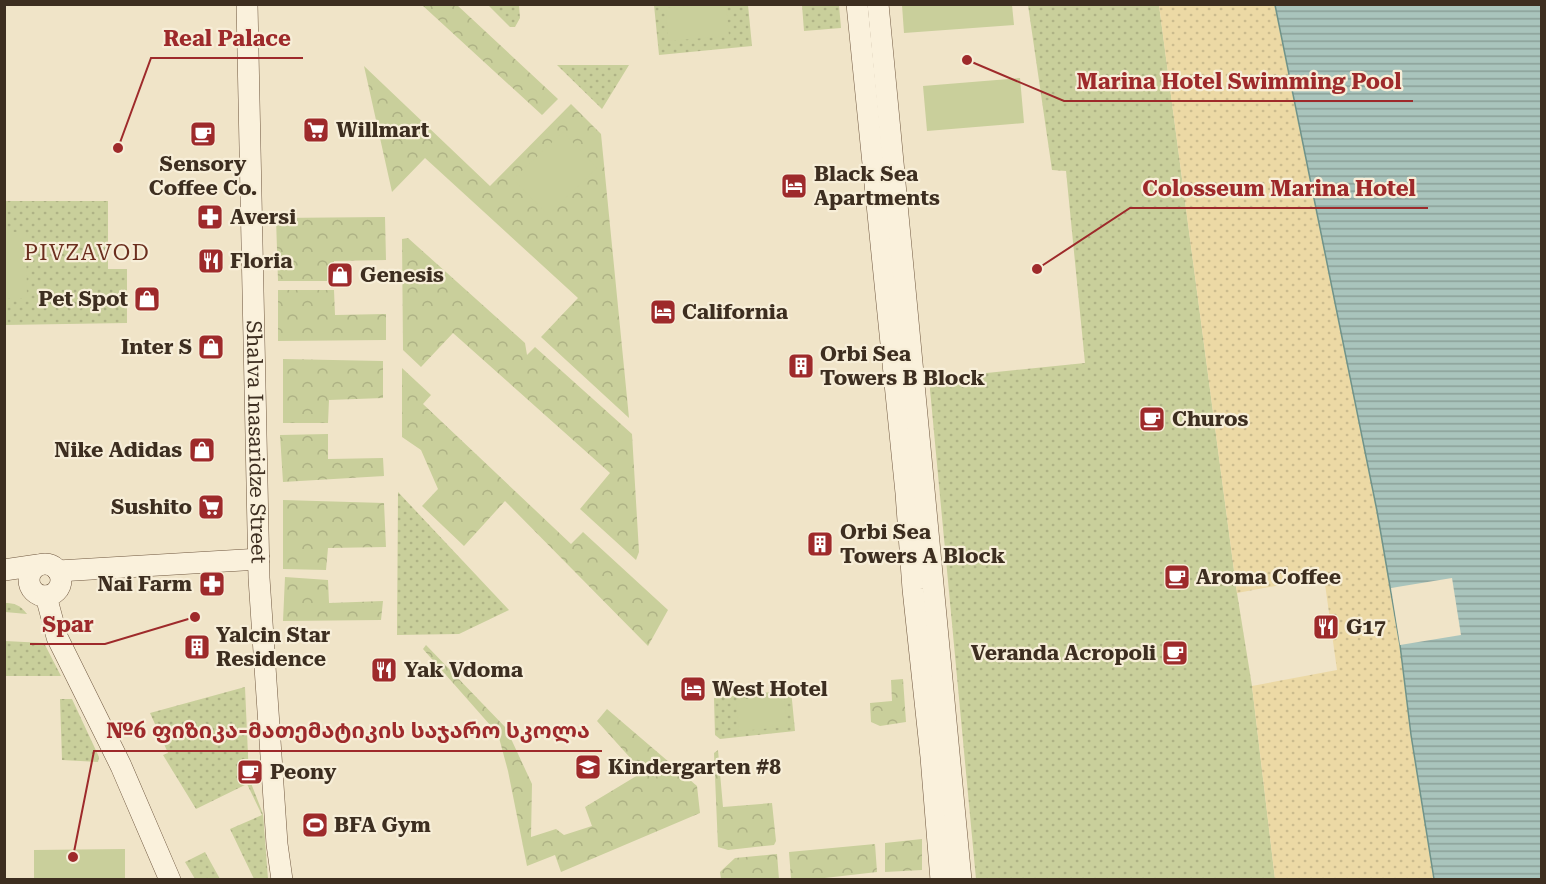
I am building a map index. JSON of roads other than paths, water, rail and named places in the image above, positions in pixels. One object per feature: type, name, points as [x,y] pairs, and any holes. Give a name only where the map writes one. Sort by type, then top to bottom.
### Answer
[{"type":"main road","name":"Shalva Inasaridze Street","points":[[247,4],[260,611],[277,844],[282,879]]},
{"type":"main road","points":[[856,4],[906,493],[941,879]]},
{"type":"main road","points":[[878,4],[961,879]]},
{"type":"main road","points":[[4,570],[259,559]]},
{"type":"main road","points":[[4,577],[38,591],[56,590],[61,579],[48,568],[33,570],[30,576],[38,591],[57,637],[121,766],[170,879]]},
{"type":"water","points":[[1275,5],[1541,5],[1541,879],[1434,879],[1411,735],[1400,645],[1377,511]]},
{"type":"place","name":"Marina Hotel Swimming Pool","points":[[967,60]]},
{"type":"place","name":"Willmart","points":[[316,130]]},
{"type":"place","name":"Sensory Coffee Co.","points":[[203,134]]},
{"type":"place","name":"Real Palace","points":[[118,148]]},
{"type":"place","name":"Black Sea Apartments","points":[[794,186]]},
{"type":"place","name":"Aversi","points":[[210,217]]},
{"type":"place","name":"Floria","points":[[211,261]]},
{"type":"place","name":"Colosseum Marina Hotel","points":[[1037,269]]},
{"type":"place","name":"Genesis","points":[[340,275]]},
{"type":"place","name":"Pet Spot","points":[[147,299]]},
{"type":"place","name":"California","points":[[663,312]]},
{"type":"place","name":"Inter S","points":[[211,347]]},
{"type":"place","name":"Orbi Sea Towers B Block","points":[[801,366]]},
{"type":"place","name":"Churos","points":[[1152,419]]},
{"type":"place","name":"Nike Adidas","points":[[202,450]]},
{"type":"place","name":"Sushito","points":[[211,507]]},
{"type":"place","name":"Orbi Sea Towers A Block","points":[[820,544]]},
{"type":"place","name":"Aroma Coffee","points":[[1177,577]]},
{"type":"place","name":"Nai Farm","points":[[212,584]]},
{"type":"place","name":"Spar","points":[[195,617]]},
{"type":"place","name":"G17","points":[[1326,627]]},
{"type":"place","name":"Yalcin Star Residence","points":[[197,647]]},
{"type":"place","name":"Veranda Acropoli","points":[[1175,653]]},
{"type":"place","name":"Yak Vdoma","points":[[384,670]]},
{"type":"place","name":"West Hotel","points":[[693,689]]},
{"type":"place","name":"Kindergarten #8","points":[[588,767]]},
{"type":"place","name":"Peony","points":[[250,772]]},
{"type":"place","name":"BFA Gym","points":[[315,825]]},
{"type":"place","name":"№6 ფიზიკა-მათემატიკის საჯარო სკოლა","points":[[73,857]]},
{"type":"district","name":"PIVZAVOD","points":[[87,252]]}]
